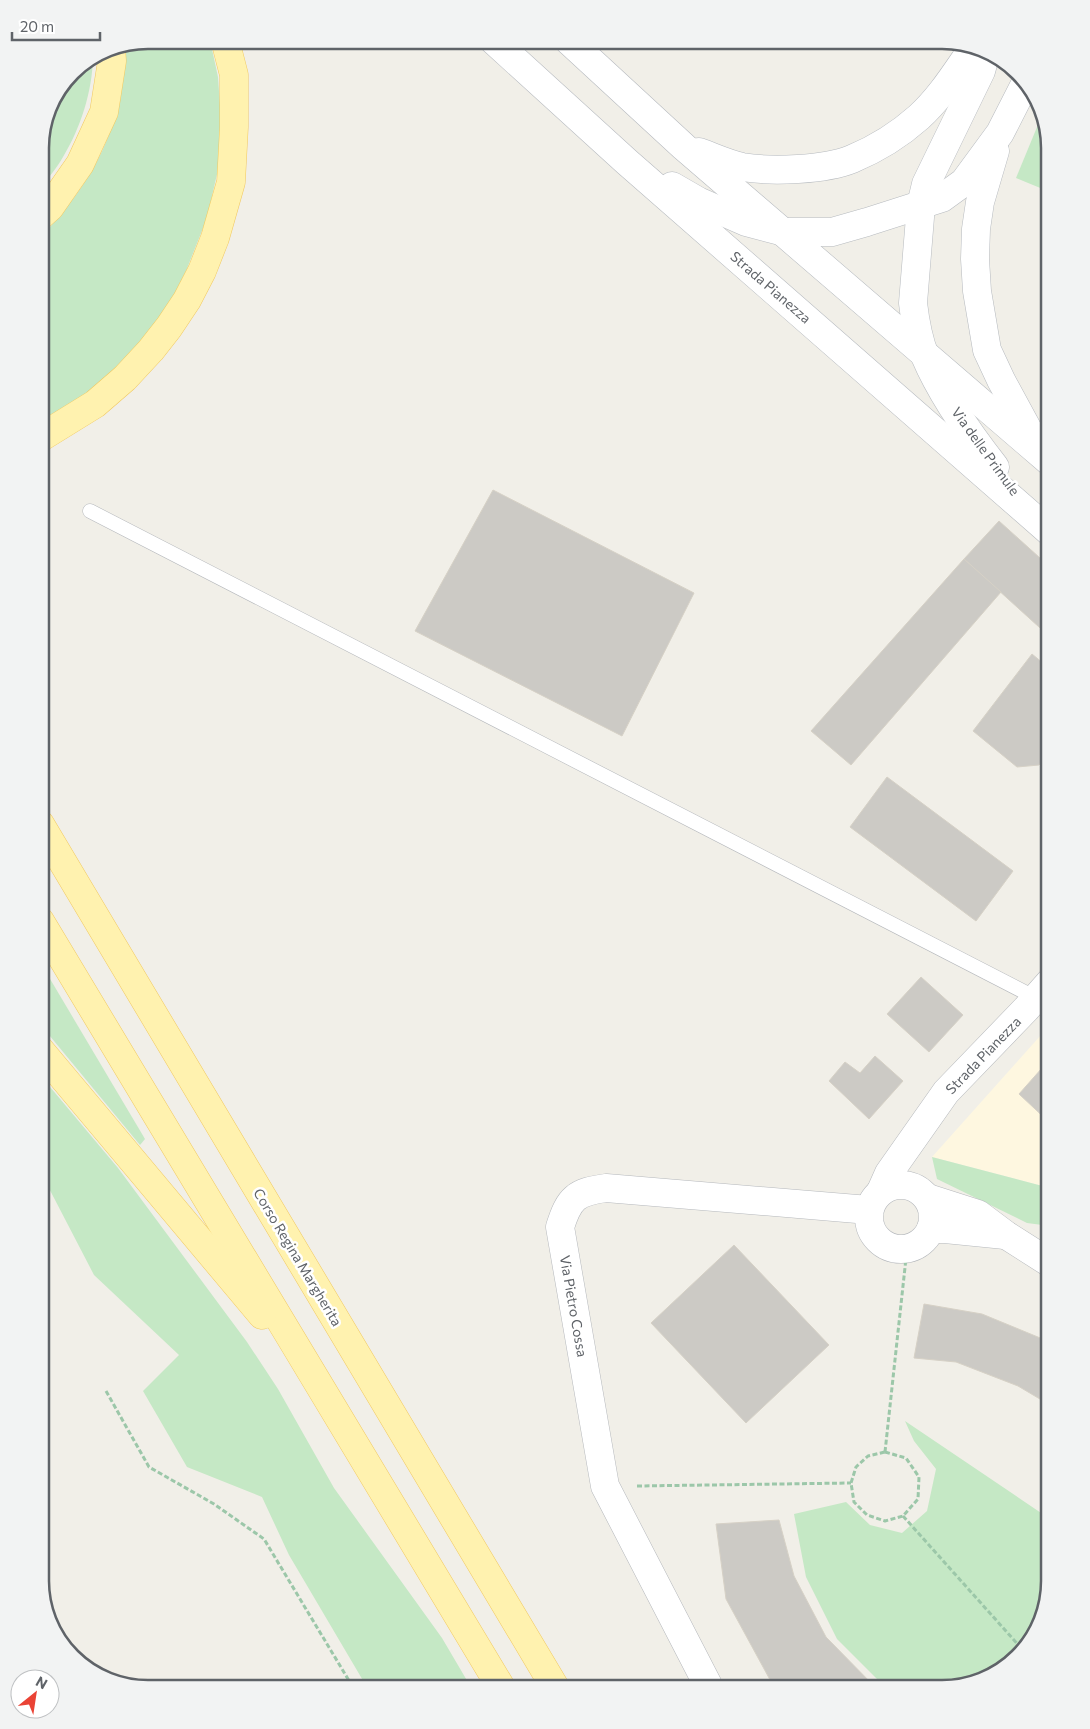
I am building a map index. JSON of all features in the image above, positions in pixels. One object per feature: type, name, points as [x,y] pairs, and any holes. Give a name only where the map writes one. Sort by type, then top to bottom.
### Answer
[{"type":"main road","points":[[49,432],[95,404],[125,378],[169,327],[187,300],[202,271],[215,238],[231,182],[234,75],[227,49]]},
{"type":"main road","name":"Strada Pianezza","points":[[503,49],[627,162],[1041,523]]},
{"type":"main road","points":[[578,49],[684,147],[1041,455]]},
{"type":"main road","points":[[684,147],[742,167],[774,169],[812,168],[850,160],[884,143],[919,117],[947,86],[970,53]]},
{"type":"main road","points":[[49,208],[80,164],[104,112],[112,56]]},
{"type":"main road","name":"Via delle Primule","points":[[985,58],[981,72],[926,184],[922,205],[912,303],[914,319],[925,356],[946,395],[974,439],[1041,522]]},
{"type":"main road","points":[[627,162],[698,201],[746,222],[784,232],[832,232],[942,198],[964,182],[1000,133],[1022,89]]},
{"type":"main road","points":[[1000,133],[980,202],[976,229],[977,291],[987,350],[1001,380],[1041,451]]},
{"type":"main road","name":"Corso Regina Margherita","points":[[49,839],[551,1680]]},
{"type":"main road","points":[[49,936],[497,1680]]},
{"type":"main road","name":"Strada Pianezza","points":[[875,1200],[889,1173],[946,1092],[1041,992]]},
{"type":"main road","points":[[49,1061],[316,1380]]},
{"type":"main road","name":"Strada Pianezza","points":[[920,1131],[913,1171],[921,1193]]},
{"type":"main road","name":"Via Pietro Cossa","points":[[705,1680],[605,1486],[560,1227],[564,1213],[574,1198],[587,1190],[606,1188],[875,1200],[898,1184],[978,1214],[1041,1257]]},
{"type":"main road","points":[[875,1200],[869,1224],[877,1238],[890,1247],[907,1249],[918,1245],[929,1233],[934,1219],[932,1206],[921,1193]]},
{"type":"main road","name":"Via Pietro Cossa","points":[[930,1229],[1006,1235]]},
{"type":"lane","points":[[90,511],[1041,989]]},
{"type":"path","points":[[884,1452],[907,1249]]},
{"type":"path","points":[[106,1391],[149,1466],[214,1504],[264,1539],[349,1680]]},
{"type":"path","points":[[884,1452],[906,1458],[918,1477],[918,1499],[903,1516],[885,1521],[867,1515],[854,1502],[851,1484],[856,1467],[868,1456],[884,1452]]},
{"type":"path","points":[[605,1486],[851,1484]]},
{"type":"path","points":[[903,1516],[1018,1645]]},
{"type":"shaded area","points":[[1041,1035],[1041,1186],[932,1157]]},
{"type":"green space","points":[[142,49],[212,49],[218,77],[220,161],[207,218],[186,271],[172,299],[152,328],[124,360],[92,391],[49,416],[49,228],[76,195],[91,173],[103,150],[112,126],[124,73],[125,52]]},
{"type":"green space","points":[[92,66],[88,96],[80,121],[61,161],[49,177],[49,142],[56,110],[73,83]]},
{"type":"green space","points":[[1038,124],[1041,148],[1041,188],[1016,178]]},
{"type":"green space","points":[[49,977],[145,1139],[140,1145],[49,1035]]},
{"type":"green space","points":[[49,1086],[118,1168],[247,1342],[278,1389],[334,1488],[442,1638],[467,1680],[363,1680],[289,1555],[262,1497],[187,1467],[143,1391],[179,1355],[94,1275],[49,1188]]},
{"type":"green space","points":[[932,1157],[1041,1186],[1041,1225],[1027,1223],[937,1179]]},
{"type":"green space","points":[[905,1421],[1041,1513],[1040,1594],[1036,1613],[1025,1636],[1007,1656],[986,1670],[955,1679],[878,1680],[837,1639],[806,1577],[794,1514],[846,1502],[870,1525],[902,1533],[927,1511],[936,1469],[914,1441]]},
{"type":"building","points":[[493,490],[694,593],[622,736],[415,631]]},
{"type":"building","points":[[999,521],[1041,559],[1041,629],[964,559]]},
{"type":"building","points":[[964,559],[1001,592],[851,765],[811,731]]},
{"type":"building","points":[[1032,654],[1041,662],[1041,762],[1039,765],[1017,767],[973,731]]},
{"type":"building","points":[[887,777],[1013,871],[976,921],[850,827]]},
{"type":"building","points":[[921,977],[963,1015],[929,1052],[887,1014]]},
{"type":"building","points":[[875,1056],[903,1081],[869,1119],[829,1081],[845,1062],[860,1073]]},
{"type":"building","points":[[1041,1069],[1041,1115],[1019,1094]]},
{"type":"building","points":[[734,1245],[829,1345],[746,1423],[651,1323]]},
{"type":"building","points":[[924,1304],[982,1314],[1041,1338],[1041,1400],[1018,1386],[956,1362],[914,1358]]},
{"type":"building","points":[[779,1520],[794,1576],[826,1637],[868,1680],[770,1680],[726,1599],[716,1524]]}]
